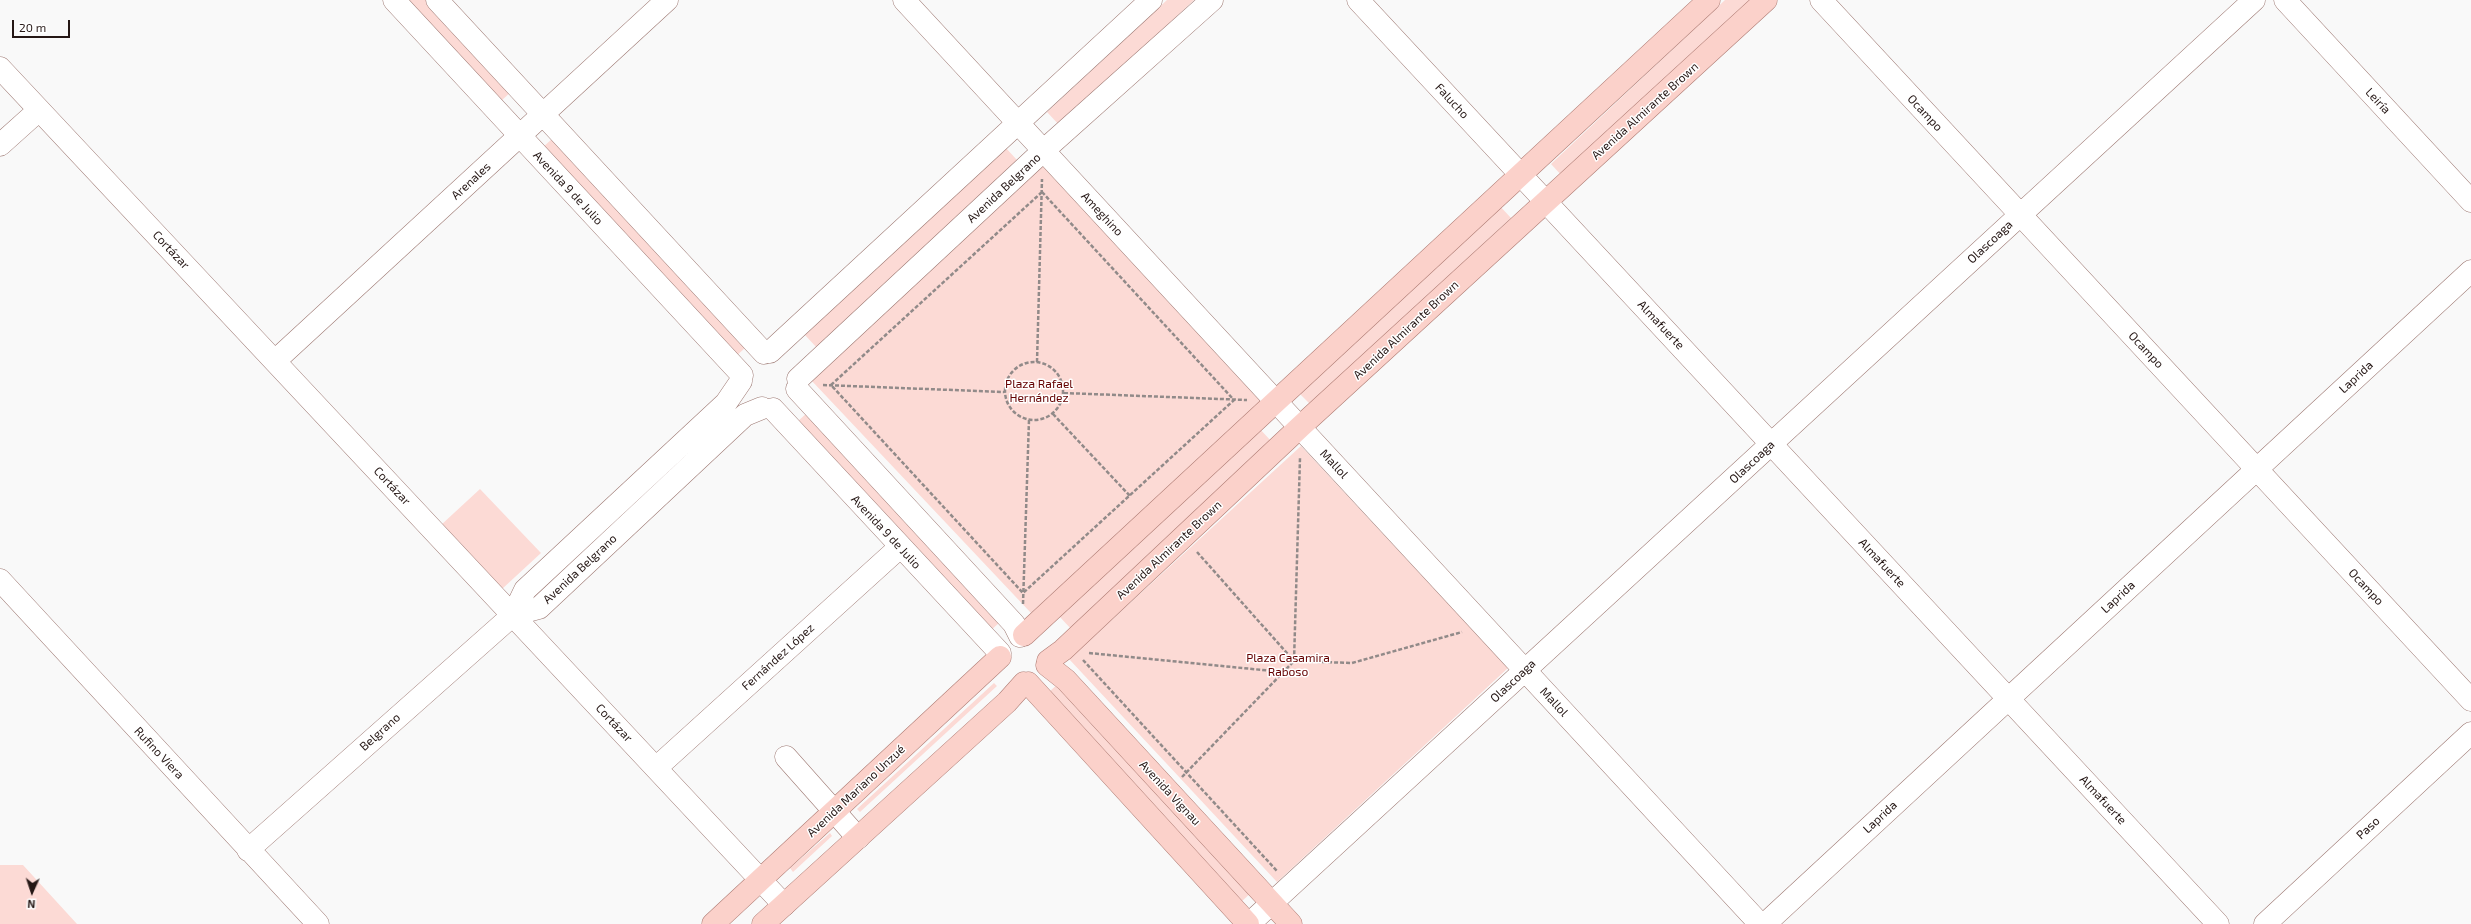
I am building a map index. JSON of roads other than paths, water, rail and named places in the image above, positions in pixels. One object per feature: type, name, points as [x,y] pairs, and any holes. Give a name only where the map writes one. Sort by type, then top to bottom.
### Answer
[{"type":"main road","points":[[1022,636],[1708,0]]},
{"type":"main road","name":"Avenida Almirante Brown","points":[[1058,657],[1300,427],[1766,0]]},
{"type":"main road","points":[[763,924],[1026,683],[1042,676],[1058,657],[1032,637],[1022,636],[1009,640],[1000,655],[1002,669],[1006,676],[1012,680],[1026,683],[1249,924]]},
{"type":"main road","name":"Avenida Mariano Unzué","points":[[713,924],[1000,655]]},
{"type":"main road","name":"Avenida Vignau","points":[[1058,657],[1066,680],[1292,924]]},
{"type":"street","name":"Avenida 9 de Julio","points":[[394,0],[741,378]]},
{"type":"street","points":[[437,0],[767,353],[785,356],[792,363],[798,384],[1014,624],[1022,636]]},
{"type":"street","name":"Arenales","points":[[275,361],[544,115],[667,0]]},
{"type":"street","name":"Ameghino","points":[[904,0],[1300,427]]},
{"type":"street","points":[[798,384],[789,402],[768,408],[749,401],[744,394],[741,378],[751,359],[767,353],[1151,0]]},
{"type":"street","name":"Avenida Belgrano","points":[[798,384],[1043,151],[1212,0]]},
{"type":"street","name":"Falucho","points":[[1358,0],[1546,201]]},
{"type":"street","name":"Ocampo","points":[[1820,0],[2471,700]]},
{"type":"street","name":"Olascoaga","points":[[1249,924],[2254,0]]},
{"type":"street","name":"Leiría","points":[[2285,0],[2471,201]]},
{"type":"street","name":"Cortázar","points":[[0,68],[784,905]]},
{"type":"street","points":[[0,145],[39,110]]},
{"type":"street","name":"Almafuerte","points":[[1546,201],[2218,924]]},
{"type":"street","name":"Laprida","points":[[1765,924],[2471,271]]},
{"type":"street","name":"Avenida Belgrano","points":[[513,615],[525,590],[726,403],[741,378]]},
{"type":"street","name":"Avenida 9 de Julio","points":[[768,408],[1000,655]]},
{"type":"street","name":"Avenida Belgrano","points":[[513,615],[539,608],[745,415],[768,408]]},
{"type":"street","name":"Mallol","points":[[1300,427],[1760,924]]},
{"type":"street","points":[[630,492],[645,509]]},
{"type":"street","name":"Fernández López","points":[[656,768],[900,547]]},
{"type":"street","name":"Rufino Viera","points":[[0,580],[318,924]]},
{"type":"street","name":"Belgrano","points":[[248,850],[513,615]]},
{"type":"street","name":"Paso","points":[[2265,924],[2471,733]]},
{"type":"street","points":[[786,757],[858,838]]},
{"type":"park label","name":"Plaza Rafael Hernández","points":[[1039,391]]},
{"type":"park label","name":"Plaza Casamira Raboso","points":[[1288,665]]}]
